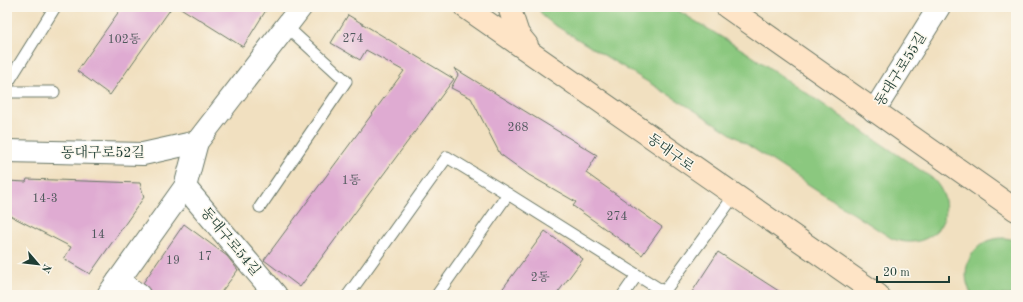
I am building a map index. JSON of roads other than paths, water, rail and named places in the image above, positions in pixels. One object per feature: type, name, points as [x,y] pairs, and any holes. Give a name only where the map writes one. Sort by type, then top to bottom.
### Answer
[{"type":"main road","points":[[509,7],[518,34],[537,56]]},
{"type":"main road","points":[[727,7],[1016,210]]},
{"type":"main road","name":"동대구로","points":[[474,11],[734,196],[878,295]]},
{"type":"street","points":[[139,295],[113,288],[185,187],[198,142],[301,7]]},
{"type":"street","name":"동대구로55길","points":[[874,111],[939,7]]},
{"type":"street","name":"동대구로52길","points":[[7,151],[143,154],[198,142]]},
{"type":"street","name":"동대구로54길","points":[[185,187],[276,295]]},
{"type":"lane","points":[[7,84],[55,7]]},
{"type":"lane","points":[[260,207],[346,81],[286,26]]},
{"type":"lane","points":[[7,92],[54,92]]},
{"type":"lane","points":[[348,295],[447,157],[666,293],[734,196]]},
{"type":"lane","points":[[438,295],[508,194]]},
{"type":"lane","points":[[623,295],[638,275]]}]
